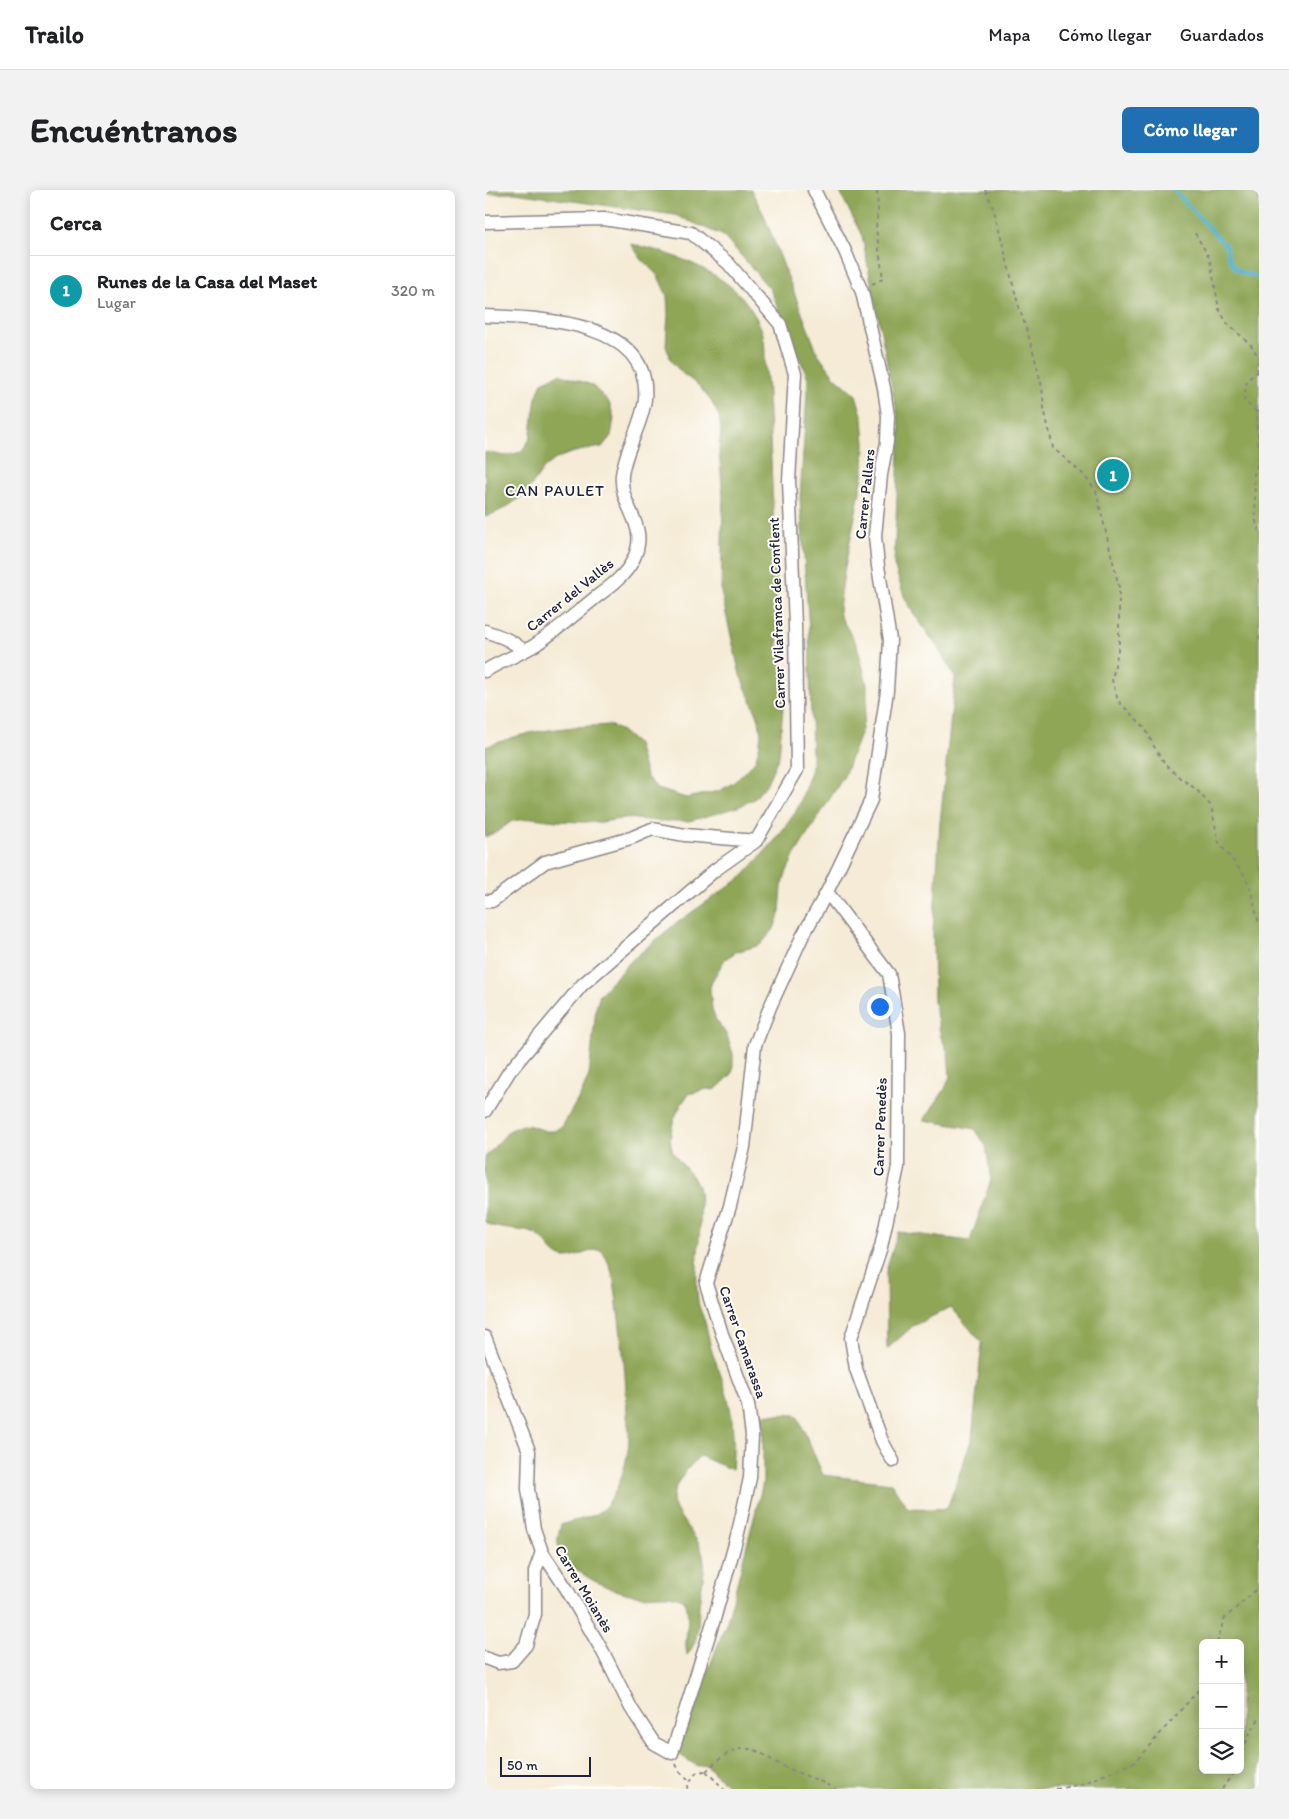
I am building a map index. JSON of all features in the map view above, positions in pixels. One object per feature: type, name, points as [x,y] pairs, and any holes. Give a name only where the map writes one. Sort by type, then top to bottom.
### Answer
[{"type":"street","name":"Carrer Pallars","points":[[814,190],[845,251],[860,286],[873,333],[888,416],[887,442],[880,484],[875,536],[890,640],[887,690],[871,800],[827,892]]},
{"type":"street","name":"Carrer Vilafranca de Conflent","points":[[485,222],[604,219],[691,233],[728,263],[780,324],[795,374],[789,481],[795,624],[797,770],[756,841],[715,870],[582,985],[509,1072],[485,1110]]},
{"type":"street","name":"Carrer del Vallès","points":[[485,316],[552,321],[612,338],[622,344],[637,361],[645,386],[645,401],[641,418],[625,461],[622,477],[625,500],[638,528],[637,551],[632,562],[626,572],[546,637],[524,651],[485,671]]},
{"type":"street","points":[[485,631],[503,636],[514,642],[524,651]]},
{"type":"street","points":[[485,901],[492,901],[545,862],[631,838],[652,829],[685,836],[756,841]]},
{"type":"street","name":"Carrer Penedès","points":[[827,892],[889,974],[899,1033],[898,1167],[881,1247],[851,1338],[856,1369],[882,1441],[893,1461]]},
{"type":"street","name":"Carrer Camarassa","points":[[672,1753],[715,1616],[750,1478],[752,1436],[748,1404],[722,1334],[706,1283],[730,1206],[744,1147],[755,1044],[802,937],[827,892]]},
{"type":"street","name":"Carrer Moianès","points":[[485,1337],[529,1451],[528,1489],[534,1529],[542,1552],[567,1588],[641,1724],[654,1743],[672,1753]]},
{"type":"street","points":[[485,1658],[498,1663],[512,1661],[526,1645],[535,1614],[535,1571],[542,1552]]},
{"type":"path","points":[[860,286],[873,284],[883,279],[876,228],[877,190]]},
{"type":"path","points":[[985,190],[993,210],[1018,304],[1032,347],[1042,387],[1045,415],[1053,448],[1083,474],[1096,491],[1119,586],[1119,645],[1112,680],[1118,701],[1145,728],[1165,764],[1196,789],[1211,806],[1219,843],[1245,876],[1251,890],[1259,924]]},
{"type":"path","points":[[1195,233],[1210,259],[1219,309],[1227,323],[1251,345],[1259,359],[1258,373],[1247,380],[1244,400],[1258,411],[1259,456],[1254,474],[1256,521],[1259,532]]},
{"type":"path","points":[[1218,1639],[1224,1619],[1259,1587]]},
{"type":"path","points":[[1056,1789],[1081,1784],[1135,1762],[1199,1690]]},
{"type":"path","points":[[1244,1748],[1248,1737],[1259,1719]]},
{"type":"path","points":[[687,1789],[697,1772],[706,1771],[729,1752],[742,1749],[754,1750],[782,1766],[820,1780],[835,1789]]},
{"type":"path","points":[[672,1753],[679,1771],[690,1781]]},
{"type":"path","points":[[706,1771],[724,1789]]},
{"type":"path","points":[[1222,1789],[1232,1774]]},
{"type":"green space","points":[[485,190],[751,190],[764,215],[817,352],[834,376],[856,395],[863,418],[865,444],[864,471],[844,572],[839,609],[840,616],[857,645],[867,684],[867,704],[862,729],[844,776],[794,856],[786,873],[782,886],[780,912],[774,929],[760,945],[736,952],[725,959],[712,981],[710,988],[712,1009],[716,1020],[727,1035],[733,1054],[731,1075],[715,1090],[707,1089],[689,1094],[676,1114],[671,1131],[671,1147],[674,1154],[695,1180],[699,1191],[698,1301],[712,1352],[728,1399],[733,1434],[732,1470],[700,1456],[687,1470],[674,1491],[673,1502],[675,1508],[699,1544],[704,1564],[697,1634],[695,1642],[687,1655],[688,1615],[685,1601],[672,1596],[643,1596],[614,1590],[579,1571],[562,1554],[558,1544],[561,1525],[596,1514],[606,1506],[619,1483],[629,1446],[625,1376],[614,1280],[606,1257],[601,1250],[564,1258],[556,1254],[544,1241],[531,1232],[498,1227],[485,1222],[485,1159],[509,1131],[516,1127],[523,1125],[546,1131],[554,1131],[562,1127],[582,1092],[589,1075],[596,1008],[600,994],[631,961],[675,924],[742,877],[776,839],[800,803],[812,767],[809,631],[800,498],[808,378],[770,289],[724,236],[675,215],[514,193],[485,194]]},
{"type":"green space","points":[[839,190],[1259,190],[1259,1789],[731,1789],[706,1765],[697,1766],[677,1753],[728,1618],[763,1483],[763,1414],[797,1415],[823,1475],[891,1483],[908,1508],[947,1509],[972,1438],[982,1343],[951,1307],[913,1326],[887,1349],[886,1271],[898,1232],[970,1241],[991,1180],[986,1146],[975,1129],[924,1120],[945,1089],[950,1076],[948,1052],[941,1037],[934,1003],[933,932],[940,823],[955,677],[936,645],[912,611],[904,596],[894,565],[900,428],[862,236]]},
{"type":"green space","points":[[631,244],[677,257],[708,271],[722,280],[745,301],[760,325],[763,334],[769,408],[778,646],[785,682],[779,756],[766,785],[754,799],[738,807],[690,821],[657,821],[626,818],[602,822],[583,822],[533,818],[512,821],[497,832],[485,837],[485,747],[514,737],[534,732],[573,727],[609,725],[622,731],[637,744],[646,776],[658,789],[686,798],[719,791],[733,783],[755,761],[759,748],[761,734],[759,719],[740,675],[721,592],[723,496],[719,451],[721,431],[719,416],[711,401],[698,385],[683,374],[671,361],[666,346],[667,296],[658,276],[642,260]]},
{"type":"green space","points":[[559,374],[592,385],[609,402],[614,418],[611,436],[602,447],[582,450],[556,459],[544,468],[521,497],[504,509],[485,517],[485,452],[505,456],[521,452],[530,439],[536,398],[542,382]]},
{"type":"waterway","points":[[1174,190],[1226,246],[1232,265],[1245,274],[1259,277]]},
{"type":"place","name":"Runes de la Casa del Maset","points":[[1113,475]]},
{"type":"district","name":"CAN PAULET","points":[[555,490]]}]
